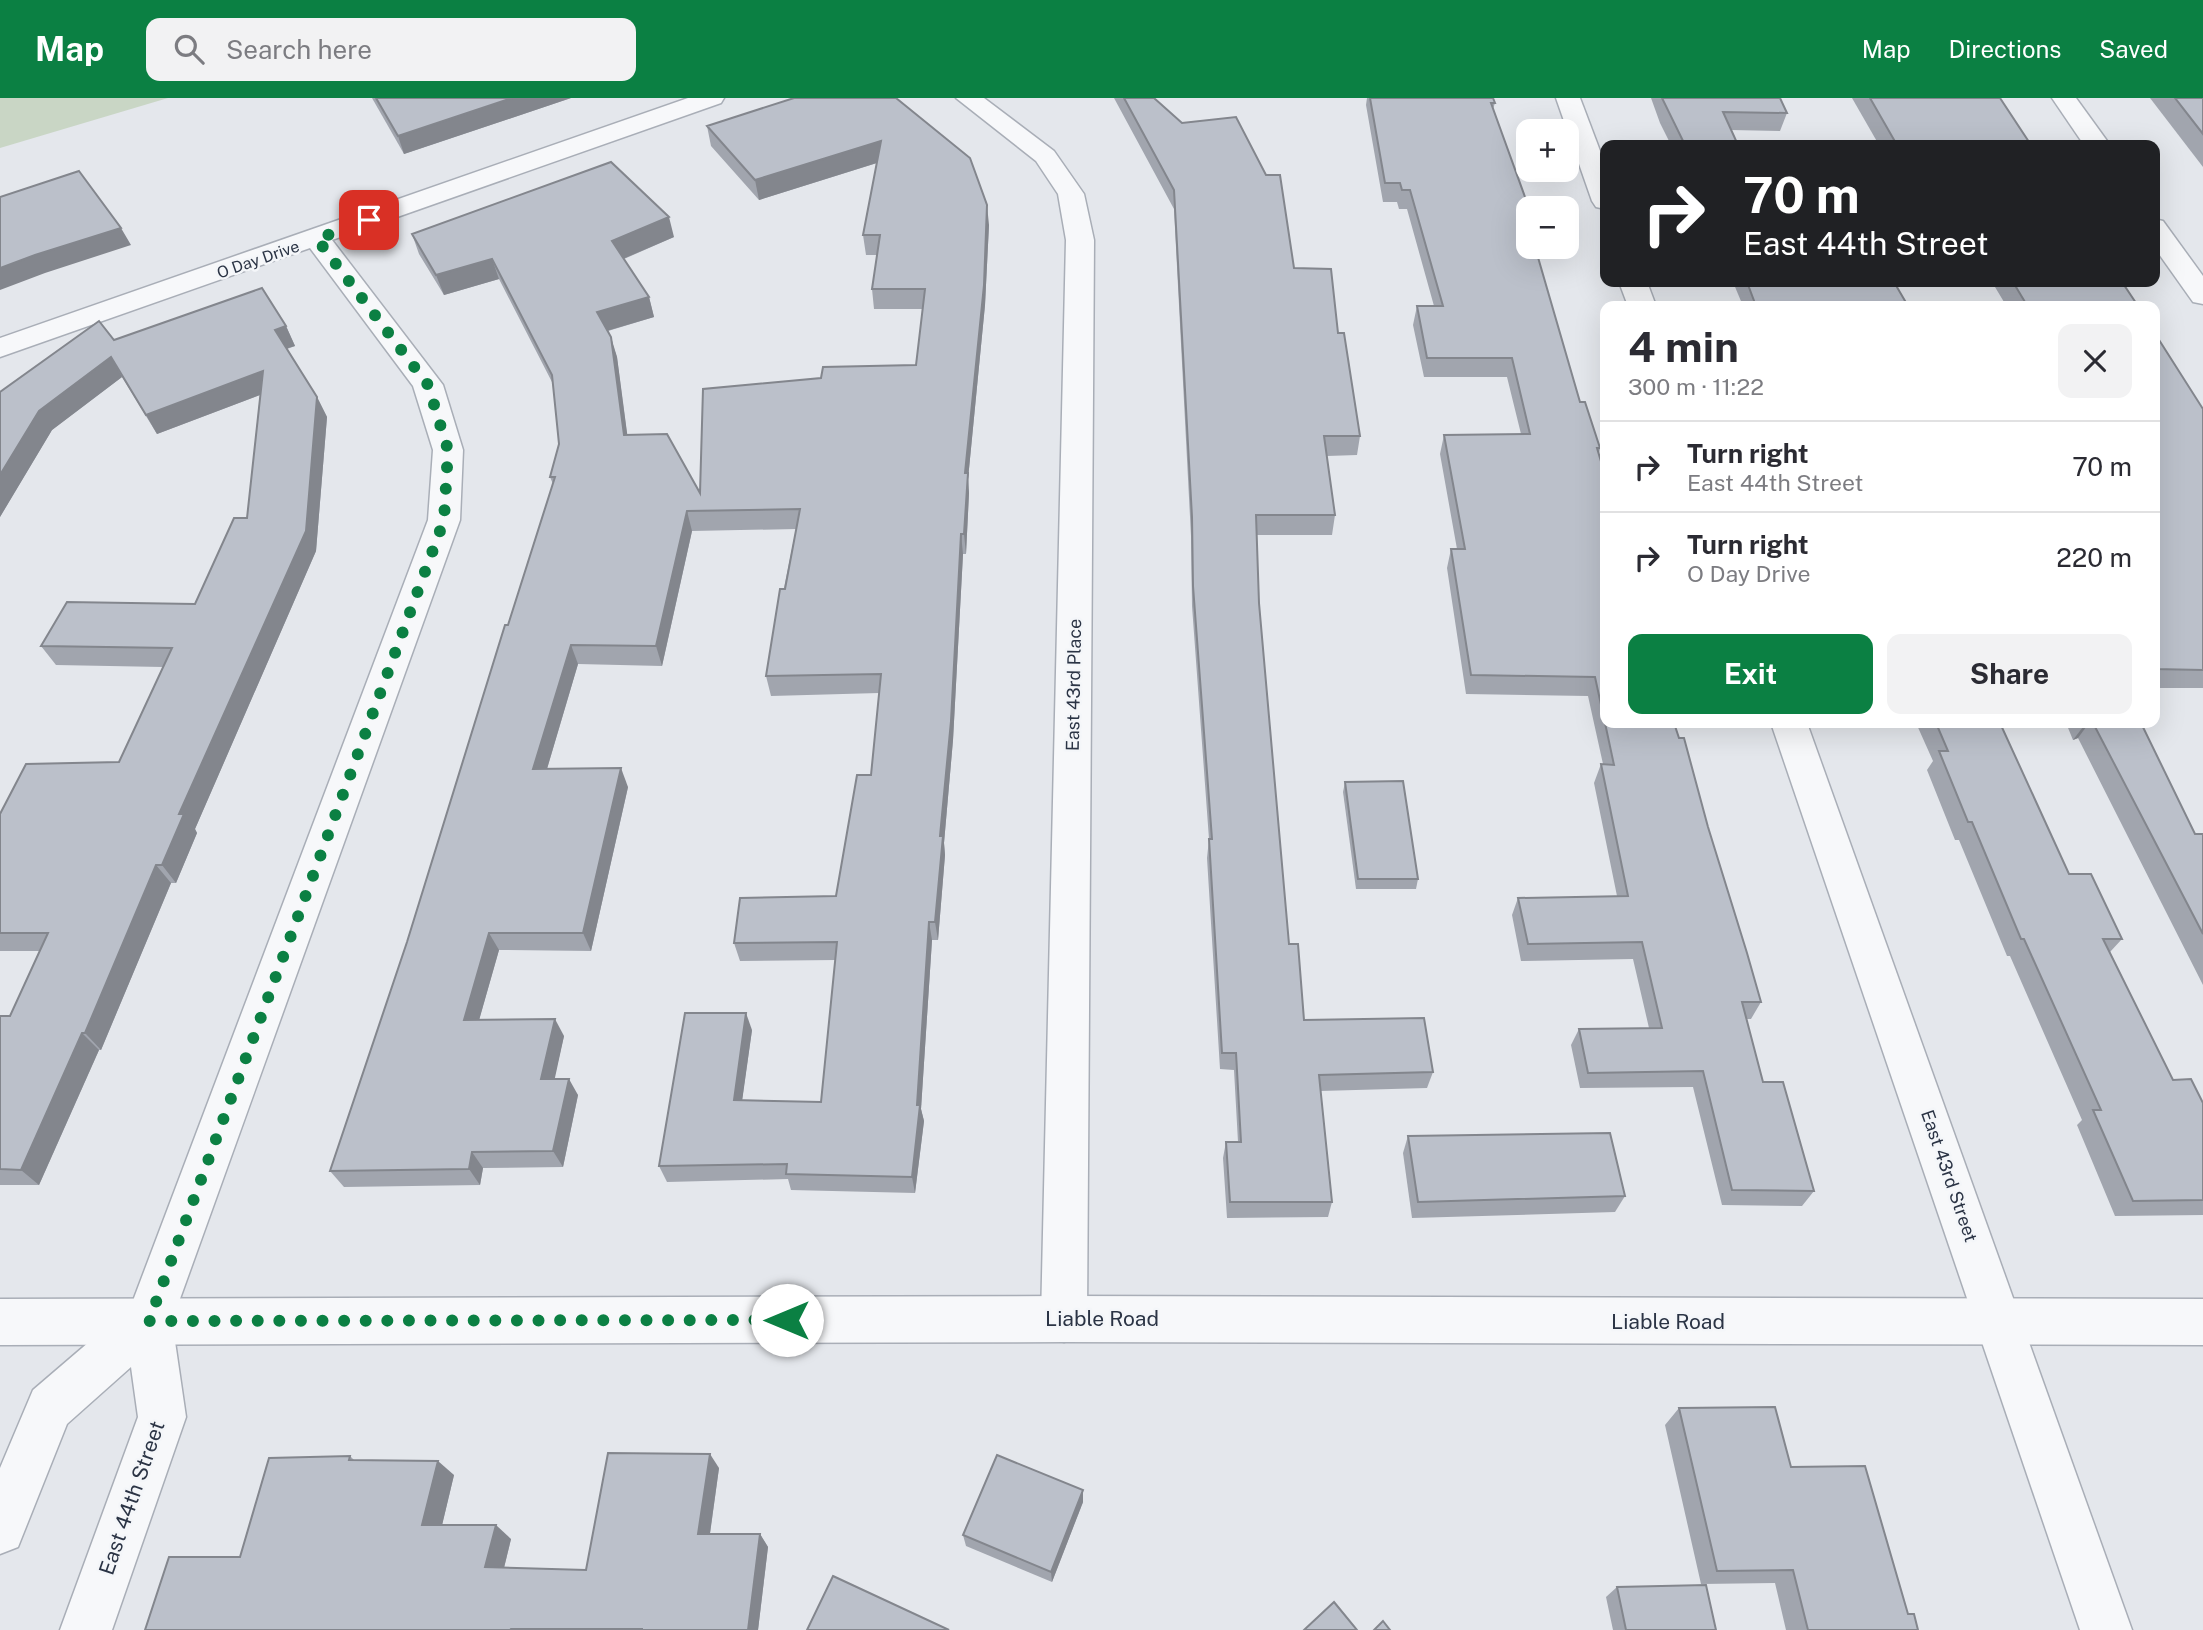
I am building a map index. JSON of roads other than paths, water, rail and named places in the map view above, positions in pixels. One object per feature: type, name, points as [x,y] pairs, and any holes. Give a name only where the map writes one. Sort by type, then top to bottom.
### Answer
[{"type":"street","name":"O Day Drive","points":[[0,347],[317,239],[712,98]]},
{"type":"street","name":"East 43rd Place","points":[[968,98],[1045,156],[1071,194],[1080,240],[1064,1319]]},
{"type":"street","points":[[1568,98],[1600,187]]},
{"type":"street","points":[[2064,98],[2093,140]]},
{"type":"street","points":[[2160,235],[2203,296]]},
{"type":"street","name":"East 44th Street","points":[[86,1630],[162,1417],[149,1321],[444,520],[448,450],[428,385],[317,239]]},
{"type":"street","name":"East 43rd Street","points":[[1791,728],[2001,1323],[2106,1630]]},
{"type":"street","name":"Liable Road","points":[[0,1322],[1064,1319],[2203,1322]]},
{"type":"street","name":"East 44th Street","points":[[0,1529],[50,1407],[149,1321]]}]
